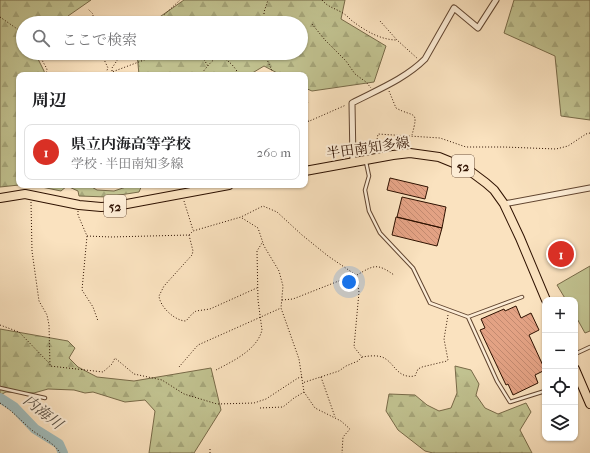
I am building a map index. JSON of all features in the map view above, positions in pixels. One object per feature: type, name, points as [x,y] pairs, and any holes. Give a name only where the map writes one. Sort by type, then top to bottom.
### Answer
[{"type":"main road","name":"半田南知多線","points":[[308,170],[410,153],[439,157],[466,168],[494,190],[504,204],[545,297]]},
{"type":"main road","name":"52","points":[[0,198],[25,194],[79,205],[101,207],[116,206],[213,188]]},
{"type":"main road","points":[[578,383],[590,404]]},
{"type":"street","points":[[354,162],[352,103],[408,74],[425,59],[454,8],[478,28],[496,0]]},
{"type":"street","points":[[504,204],[590,188]]},
{"type":"lane","points":[[365,160],[369,176],[366,190],[370,211],[380,233],[413,268],[430,303],[468,317],[522,296]]},
{"type":"lane","points":[[468,317],[497,381],[510,402],[542,392]]},
{"type":"lane","points":[[578,353],[590,347]]},
{"type":"lane","points":[[0,388],[45,398]]},
{"type":"path","points":[[163,16],[180,0]]},
{"type":"path","points":[[264,16],[268,0]]},
{"type":"path","points":[[322,0],[328,5],[342,12],[370,33],[386,39],[397,40]]},
{"type":"path","points":[[88,9],[93,16]]},
{"type":"path","points":[[0,17],[16,28]]},
{"type":"path","points":[[380,22],[397,40],[417,57],[419,64]]},
{"type":"path","points":[[312,24],[325,40],[346,61],[355,74],[366,82],[374,92]]},
{"type":"path","points":[[42,60],[47,69],[46,72]]},
{"type":"path","points":[[104,60],[108,68],[106,72]]},
{"type":"path","points":[[112,72],[112,68],[117,60]]},
{"type":"path","points":[[112,72],[144,60]]},
{"type":"path","points":[[204,60],[208,66]]},
{"type":"path","points":[[203,72],[214,60]]},
{"type":"path","points":[[224,60],[233,66],[238,72]]},
{"type":"path","points":[[267,60],[273,72]]},
{"type":"path","points":[[387,85],[396,108],[415,117],[416,121],[412,135]]},
{"type":"path","points":[[309,121],[352,103]]},
{"type":"path","points":[[374,158],[378,134],[440,138],[466,147],[476,146],[556,149],[568,146],[590,133]]},
{"type":"path","points":[[182,194],[193,231]]},
{"type":"path","points":[[32,195],[32,251],[39,301],[47,315],[49,325],[50,364]]},
{"type":"path","points":[[79,205],[78,215],[87,236],[82,290],[93,307],[98,321]]},
{"type":"path","points":[[87,236],[112,237],[189,235],[193,231],[240,217],[263,206],[277,212],[328,256],[356,275],[359,292],[354,347],[362,357]]},
{"type":"path","points":[[240,217],[258,228],[262,242],[279,271],[283,286],[281,308],[299,359],[304,392],[315,408],[335,418],[350,429],[343,437],[342,453]]},
{"type":"path","points":[[189,235],[193,251],[192,255],[164,286],[159,296],[161,304],[169,313],[183,321],[186,321],[196,311],[210,309],[259,288]]},
{"type":"path","points":[[216,370],[244,355],[258,338],[262,330],[258,300],[259,288],[257,251],[262,242]]},
{"type":"path","points":[[282,300],[293,300],[376,266],[381,266],[394,275]]},
{"type":"path","points":[[179,367],[198,345],[281,308]]},
{"type":"path","points":[[302,383],[339,371],[358,361],[362,357],[368,356],[381,357],[401,373],[410,377],[415,376],[418,369],[422,367],[447,361],[444,339],[449,310]]},
{"type":"path","points":[[0,325],[19,332],[50,364],[50,366],[103,372],[112,364],[115,358],[134,374],[162,380],[184,394],[217,404],[254,403],[266,399],[298,378],[302,377]]},
{"type":"path","points":[[321,377],[335,418]]},
{"type":"path","points":[[260,408],[283,407],[304,392]]},
{"type":"path","points":[[0,403],[9,409],[33,431],[56,447],[60,453]]},
{"type":"green space","points":[[0,0],[91,0],[68,16],[16,16],[16,60],[38,60],[44,72],[16,72],[16,185],[0,187]]},
{"type":"green space","points":[[184,0],[345,0],[341,19],[386,46],[374,82],[312,91],[308,89],[308,72],[275,72],[264,66],[254,72],[139,72],[138,60],[308,60],[308,16],[161,16]]},
{"type":"green space","points":[[514,0],[590,0],[590,120],[561,116],[555,56],[504,33]]},
{"type":"green space","points":[[46,188],[65,188],[61,191]]},
{"type":"green space","points":[[71,188],[93,188],[97,190],[114,191],[123,188],[141,188],[139,192],[107,197],[79,196],[78,191]]},
{"type":"green space","points":[[590,266],[590,331],[585,333],[578,320],[578,297],[564,297],[557,285]]},
{"type":"green space","points":[[0,329],[68,341],[75,348],[69,358],[78,367],[97,377],[134,381],[211,368],[221,410],[194,453],[149,453],[155,411],[145,400],[125,402],[93,392],[85,393],[74,390],[48,389],[34,393],[6,392],[0,395]]},
{"type":"green space","points":[[455,366],[471,370],[479,384],[476,395],[485,408],[498,414],[526,403],[531,412],[520,430],[532,453],[433,453],[425,451],[398,430],[386,411],[389,394],[415,395],[427,405],[439,411],[451,408],[457,393]]},
{"type":"building","points":[[390,178],[428,187],[425,199],[387,190]]},
{"type":"building","points":[[402,197],[446,207],[442,228],[397,217]]},
{"type":"building","points":[[396,217],[442,228],[437,246],[392,235]]},
{"type":"building","points":[[516,306],[521,318],[531,313],[539,330],[529,335],[542,363],[542,372],[535,375],[538,383],[513,395],[508,384],[506,385],[480,330],[485,328],[481,319],[504,309],[505,311]]},
{"type":"waterway","name":"内海川","points":[[0,398],[14,407],[35,429],[59,444],[63,453]]},
{"type":"place","name":"県立内海高等学校","points":[[561,254]]}]
